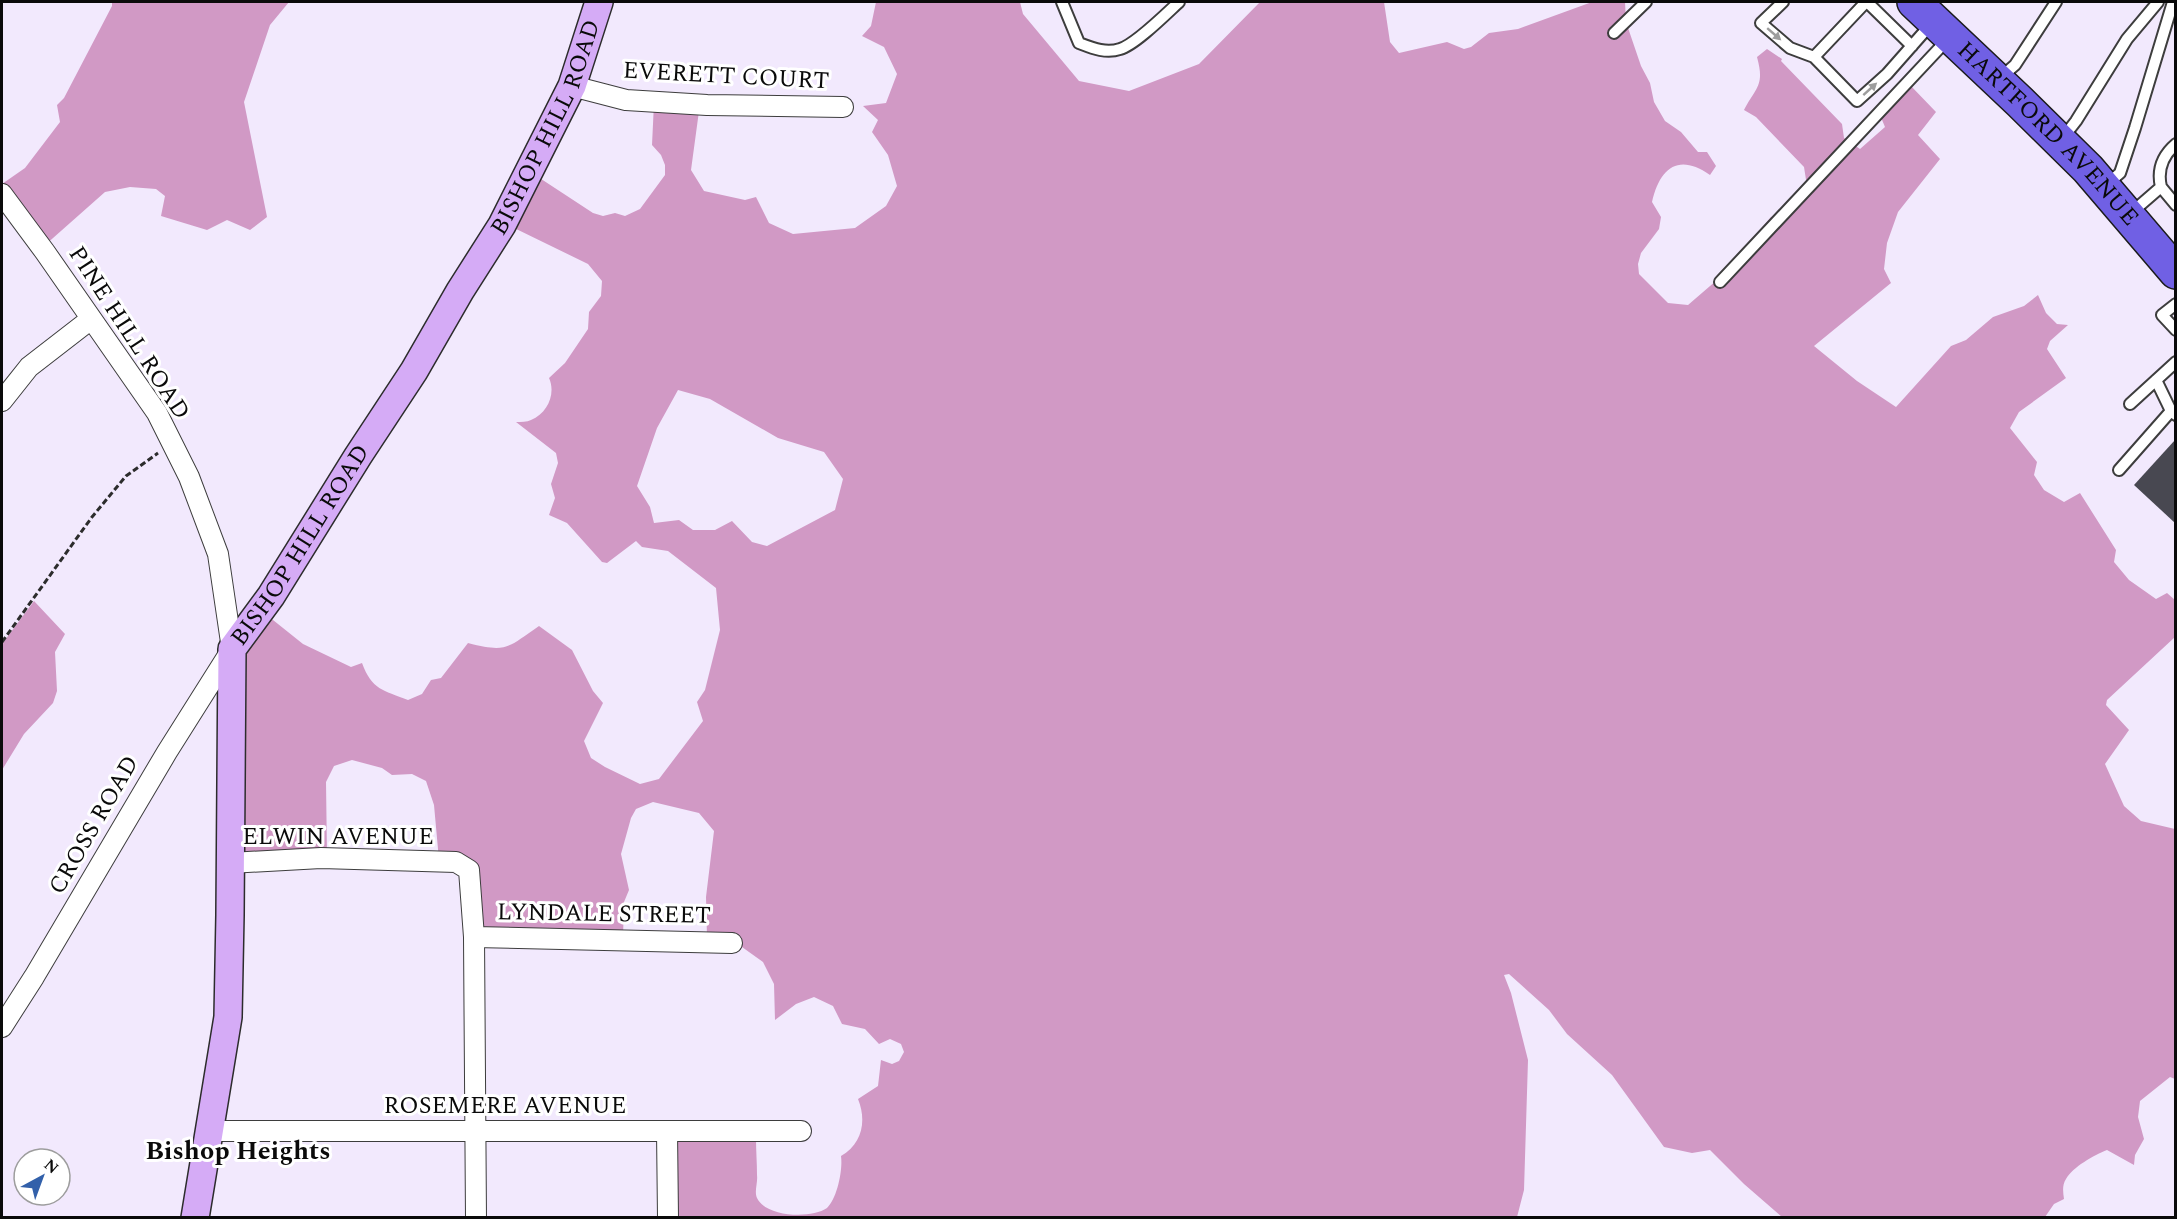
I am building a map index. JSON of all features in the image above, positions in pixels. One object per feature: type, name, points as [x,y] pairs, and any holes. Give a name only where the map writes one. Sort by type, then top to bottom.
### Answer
[{"type":"highway","name":"HARTFORD AVENUE","points":[[1933,20],[2060,141],[2128,215],[2175,272]]},
{"type":"street","name":"BISHOP HILL ROAD","points":[[195,1218],[228,1017],[232,649],[271,596],[414,371],[460,291],[502,225],[572,86],[599,2]]},
{"type":"street","name":"EVERETT COURT","points":[[572,86],[626,100],[707,105],[843,107]]},
{"type":"street","name":"PINE HILL ROAD","points":[[2,194],[157,413],[189,477],[218,554],[232,649]]},
{"type":"street","points":[[2,401],[30,367],[91,319]]},
{"type":"street","name":"CROSS ROAD","points":[[2,1027],[167,752],[232,649]]},
{"type":"street","name":"ELWIN AVENUE","points":[[230,863],[321,858],[456,862],[469,870],[474,937]]},
{"type":"street","points":[[474,937],[476,1218]]},
{"type":"street","name":"LYNDALE STREET","points":[[474,937],[732,943]]},
{"type":"street","name":"ROSEMERE AVENUE","points":[[209,1131],[801,1131]]},
{"type":"street","points":[[667,1131],[668,1218]]},
{"type":"lane","points":[[1062,2],[1079,43],[1099,51],[1121,49],[1156,24],[1179,2]]},
{"type":"lane","points":[[1614,33],[1646,2]]},
{"type":"lane","points":[[1783,2],[1761,23],[1790,48],[1814,57],[1857,101],[1887,74],[1933,20]]},
{"type":"lane","points":[[1997,80],[2015,65],[2056,2]]},
{"type":"lane","points":[[2060,141],[2076,121],[2127,39],[2158,2]]},
{"type":"lane","points":[[2103,187],[2120,172],[2173,2]]},
{"type":"lane","points":[[1814,57],[1862,3],[1912,46]]},
{"type":"lane","points":[[1720,282],[1933,20]]},
{"type":"lane","points":[[2174,202],[2161,187],[2160,171],[2162,160],[2175,144]]},
{"type":"lane","points":[[2128,215],[2161,187]]},
{"type":"lane","points":[[2175,304],[2162,315],[2175,330]]},
{"type":"lane","points":[[2130,404],[2175,362]]},
{"type":"lane","points":[[2119,470],[2173,413],[2156,380]]},
{"type":"path","points":[[2,642],[92,517],[126,476],[171,444]]},
{"type":"shaded area","points":[[112,2],[289,2],[270,25],[244,102],[267,217],[250,230],[227,220],[207,230],[161,216],[165,196],[156,189],[130,187],[105,192],[44,246],[2,192],[2,184],[25,168],[60,122],[57,105],[64,98]]},
{"type":"shaded area","points":[[876,2],[1020,2],[1023,14],[1079,81],[1129,91],[1199,64],[1260,2],[1384,2],[1390,42],[1399,53],[1447,42],[1464,49],[1471,47],[1489,33],[1518,29],[1592,2],[1625,2],[1626,22],[1641,66],[1650,83],[1654,102],[1665,121],[1681,132],[1698,152],[1707,152],[1716,166],[1710,175],[1689,165],[1672,167],[1666,172],[1660,180],[1652,202],[1661,217],[1659,229],[1641,253],[1638,264],[1639,274],[1668,303],[1688,305],[1717,280],[1771,217],[1789,211],[1807,186],[1804,167],[1756,117],[1744,110],[1760,80],[1757,57],[1767,49],[1782,59],[1781,61],[1842,124],[1844,138],[1860,149],[1885,127],[1880,115],[1910,85],[1936,112],[1918,135],[1940,159],[1898,212],[1887,243],[1884,269],[1891,283],[1814,346],[1857,381],[1896,407],[1951,346],[1966,340],[1993,317],[2024,306],[2038,295],[2046,313],[2057,324],[2068,325],[2050,341],[2047,349],[2066,378],[2019,412],[2010,428],[2037,462],[2034,475],[2044,490],[2064,502],[2080,493],[2116,550],[2114,562],[2129,580],[2156,599],[2167,593],[2175,600],[2175,637],[2107,700],[2106,705],[2129,730],[2105,764],[2124,806],[2141,821],[2175,829],[2175,1079],[2170,1077],[2140,1101],[2138,1117],[2144,1139],[2135,1155],[2134,1165],[2107,1150],[2090,1158],[2069,1175],[2064,1184],[2064,1199],[2054,1204],[2045,1217],[1782,1217],[1710,1150],[1692,1153],[1664,1147],[1612,1075],[1567,1034],[1549,1010],[1509,974],[1504,975],[1511,993],[1528,1060],[1524,1190],[1517,1217],[669,1217],[668,1138],[756,1138],[756,1193],[762,1204],[779,1212],[800,1215],[820,1212],[827,1208],[834,1198],[838,1184],[841,1156],[854,1145],[861,1131],[862,1116],[858,1099],[878,1086],[881,1060],[892,1064],[899,1061],[904,1052],[901,1044],[890,1039],[879,1044],[865,1029],[842,1024],[833,1006],[814,997],[796,1004],[775,1020],[774,984],[763,962],[735,942],[707,938],[706,897],[714,831],[699,813],[653,802],[636,809],[631,818],[621,854],[629,890],[624,902],[623,937],[477,936],[470,872],[439,860],[434,805],[426,781],[412,774],[392,775],[382,768],[352,760],[334,766],[326,782],[327,856],[234,862],[233,676],[263,612],[303,644],[351,667],[362,663],[374,684],[408,700],[422,694],[431,680],[441,678],[468,643],[491,648],[506,647],[539,626],[572,650],[593,691],[603,703],[584,741],[591,758],[640,784],[659,779],[703,721],[697,702],[705,690],[720,630],[716,588],[668,551],[642,547],[636,541],[607,563],[602,562],[567,523],[549,515],[555,498],[551,484],[558,463],[556,453],[516,422],[531,420],[546,408],[552,390],[549,378],[565,363],[588,329],[589,312],[601,296],[602,281],[588,264],[506,224],[532,173],[593,213],[603,216],[615,213],[625,216],[640,209],[665,175],[665,165],[661,155],[652,145],[654,103],[699,111],[691,170],[704,191],[745,200],[756,197],[769,223],[793,234],[855,228],[886,206],[897,186],[888,155],[872,132],[878,120],[863,106],[886,103],[897,74],[884,47],[862,36],[871,26]],"holes":[[[678,390],[710,399],[778,438],[824,452],[843,479],[835,510],[767,546],[752,542],[732,521],[715,530],[693,530],[679,520],[654,523],[650,507],[637,486],[657,428]]]},
{"type":"shaded area","points":[[34,601],[65,634],[55,652],[57,691],[53,703],[24,734],[2,770],[2,644]]},
{"type":"building","points":[[2175,440],[2175,523],[2134,485]]},
{"type":"district","name":"Bishop Heights","points":[[238,1151]]}]
